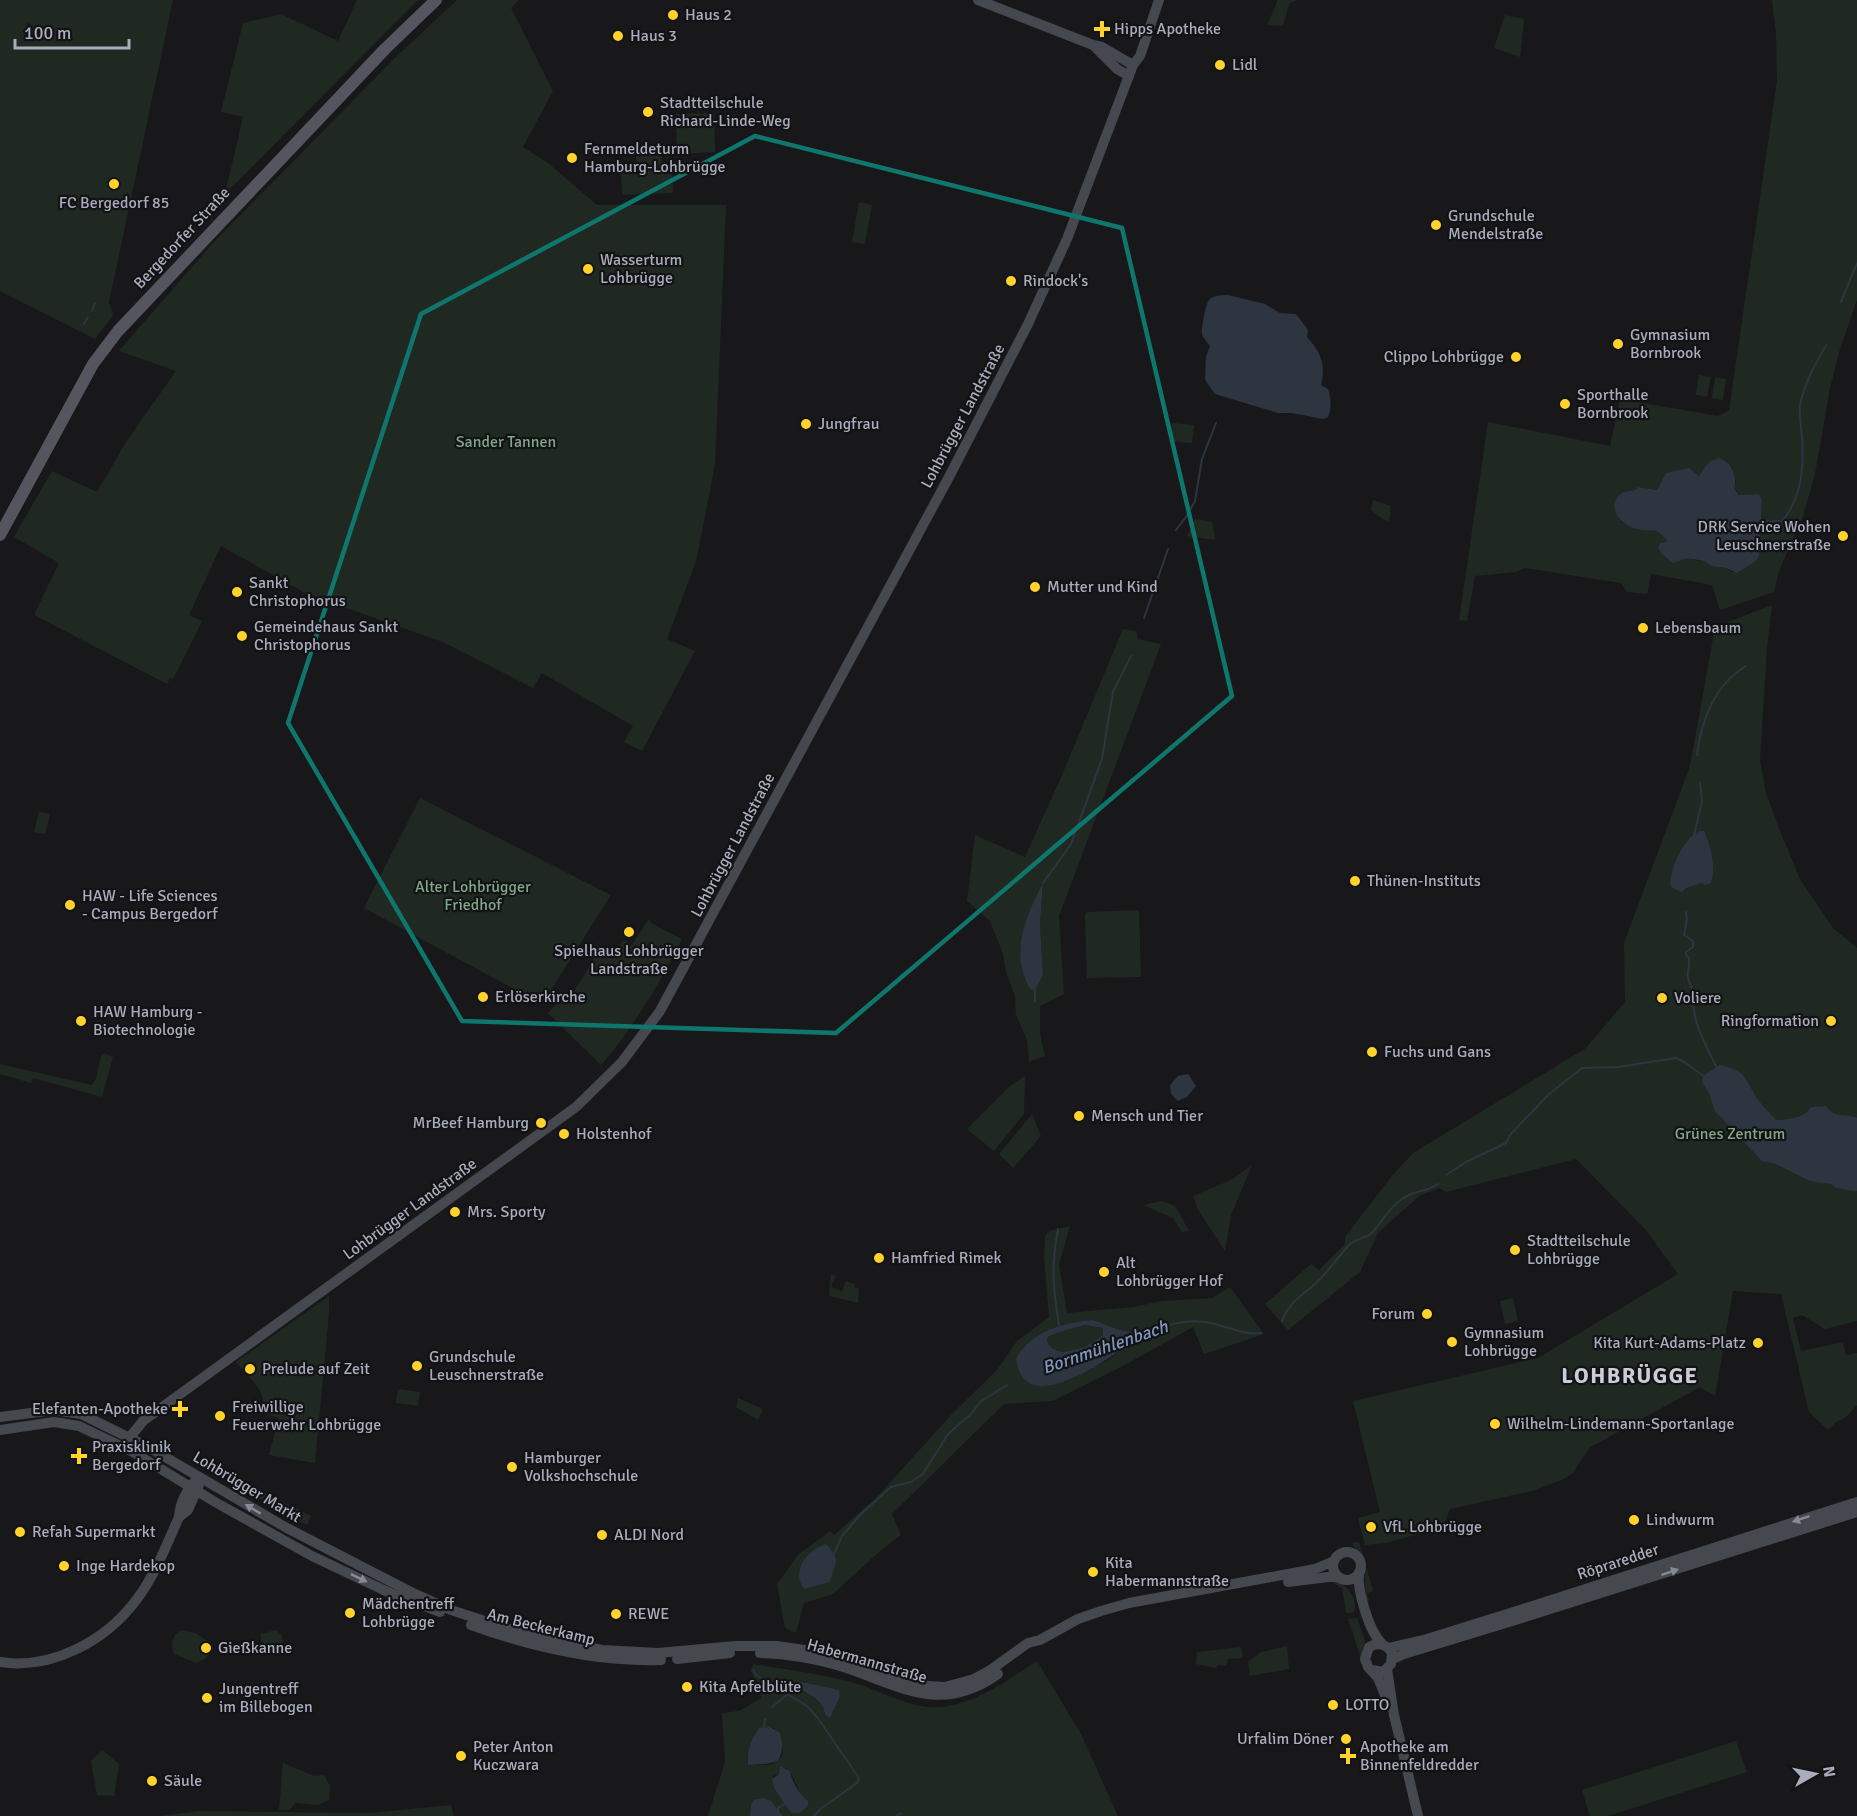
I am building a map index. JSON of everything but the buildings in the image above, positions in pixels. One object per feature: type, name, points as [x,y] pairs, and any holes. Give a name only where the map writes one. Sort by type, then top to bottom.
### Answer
[{"type":"main road","name":"Bergedorfer Straße","points":[[0,535],[93,364],[118,331],[362,73],[436,0]]},
{"type":"street","points":[[978,0],[1093,45],[1117,69],[1131,71]]},
{"type":"street","name":"Lohbrügger Landstraße","points":[[127,1442],[139,1424],[567,1115],[603,1083],[632,1050],[660,1011],[949,477],[1028,324],[1067,239],[1131,71],[1135,51],[1149,26],[1159,0]]},
{"type":"street","points":[[0,1417],[47,1410],[67,1411],[89,1418],[127,1442]]},
{"type":"street","points":[[0,1430],[54,1422],[67,1423],[127,1442]]},
{"type":"street","name":"Lohbrügger Markt","points":[[127,1442],[200,1476],[318,1545]]},
{"type":"street","name":"Lohbrügger Markt","points":[[127,1442],[194,1489],[312,1556]]},
{"type":"street","points":[[0,1662],[31,1663],[57,1658],[87,1643],[114,1624],[142,1592],[180,1517],[180,1506],[194,1489],[200,1476]]},
{"type":"street","name":"Röpraredder","points":[[1385,1646],[1427,1639],[1857,1502]]},
{"type":"street","name":"Röpraredder","points":[[1390,1664],[1404,1654],[1857,1512]]},
{"type":"street","name":"Am Beckerkamp","points":[[318,1545],[451,1610],[525,1634],[602,1650],[630,1653],[666,1653],[735,1646],[776,1650]]},
{"type":"street","points":[[1394,1715],[1379,1680],[1365,1661],[1367,1637],[1352,1589],[1334,1570],[1334,1561],[1342,1554],[1352,1554],[1360,1563],[1359,1585],[1364,1603],[1375,1635],[1385,1646],[1390,1664],[1394,1715],[1418,1816]]},
{"type":"street","name":"Am Beckerkamp","points":[[312,1556],[390,1593],[452,1617],[502,1635],[554,1649],[597,1657],[644,1660],[776,1650]]},
{"type":"street","name":"Habermannstraße","points":[[776,1650],[818,1652],[914,1685],[945,1687],[983,1675],[1028,1643],[1040,1640],[1078,1619],[1101,1611],[1129,1603],[1315,1569],[1334,1561]]},
{"type":"street","points":[[1342,1579],[1352,1579],[1359,1573]]},
{"type":"street","name":"Habermannstraße","points":[[1101,1611],[1300,1580],[1342,1579]]},
{"type":"street","points":[[1367,1650],[1374,1645],[1385,1646]]},
{"type":"street","points":[[1372,1670],[1380,1672],[1390,1664]]},
{"type":"highlighted area","points":[[755,136],[1122,228],[1232,696],[836,1033],[462,1021],[288,723],[421,314]]},
{"type":"green space","points":[[0,0],[173,0],[109,302],[113,315],[95,339],[0,291]]},
{"type":"green space","points":[[357,0],[418,0],[225,194],[243,117],[221,112],[243,23],[281,14],[338,41]]},
{"type":"green space","name":"Sander Tannen","points":[[457,0],[519,0],[511,8],[553,91],[523,147],[548,163],[597,205],[726,205],[715,465],[696,561],[667,639],[695,651],[642,751],[624,742],[633,726],[542,673],[533,688],[443,642],[309,595],[221,546],[189,615],[202,621],[173,679],[170,678],[167,684],[34,615],[59,563],[14,537],[52,471],[97,492],[126,442],[176,371],[119,351],[212,244],[396,57]]},
{"type":"green space","points":[[1278,0],[1296,0],[1289,4],[1283,26],[1267,25]]},
{"type":"green space","points":[[1772,0],[1857,0],[1857,300],[1840,349],[1830,388],[1815,474],[1803,516],[1779,571],[1774,592],[1720,610],[1712,585],[1651,574],[1647,594],[1627,592],[1621,583],[1525,568],[1516,572],[1475,576],[1467,621],[1459,620],[1488,422],[1610,446],[1620,399],[1718,416],[1729,410],[1777,81],[1776,33]],"holes":[[[1732,466],[1736,482],[1734,489],[1740,495],[1759,494],[1762,501],[1759,554],[1753,563],[1740,570],[1732,572],[1726,568],[1711,566],[1704,561],[1693,560],[1666,542],[1667,540],[1657,530],[1635,529],[1621,522],[1623,492],[1635,490],[1638,487],[1657,490],[1666,473],[1689,469],[1699,476]]]},
{"type":"green space","points":[[1505,15],[1524,19],[1520,57],[1494,48]]},
{"type":"green space","points":[[714,113],[715,152],[677,154],[676,114]]},
{"type":"green space","points":[[661,146],[662,169],[672,169],[673,193],[622,195],[621,171],[637,170],[636,147]]},
{"type":"green space","points":[[859,202],[872,205],[865,244],[852,242]]},
{"type":"green space","points":[[1699,375],[1711,377],[1707,397],[1696,395]]},
{"type":"green space","points":[[1715,377],[1726,379],[1723,400],[1712,398]]},
{"type":"green space","points":[[1172,423],[1194,425],[1192,443],[1170,441]]},
{"type":"green space","points":[[1373,500],[1391,506],[1389,521],[1371,510]]},
{"type":"green space","points":[[1195,519],[1212,522],[1215,540],[1187,536]]},
{"type":"green space","name":"Grünes Zentrum","points":[[1772,605],[1760,760],[1766,793],[1800,879],[1833,928],[1857,948],[1857,1321],[1825,1329],[1802,1315],[1793,1318],[1801,1351],[1843,1342],[1846,1355],[1857,1353],[1857,1405],[1845,1418],[1836,1422],[1828,1430],[1809,1412],[1781,1294],[1733,1291],[1715,1396],[1700,1387],[1589,1448],[1572,1474],[1562,1480],[1532,1491],[1450,1509],[1443,1527],[1386,1543],[1365,1545],[1358,1518],[1380,1512],[1353,1401],[1538,1358],[1678,1274],[1645,1229],[1576,1159],[1446,1192],[1439,1188],[1419,1196],[1378,1233],[1360,1272],[1288,1330],[1265,1304],[1311,1264],[1319,1270],[1345,1244],[1345,1237],[1391,1177],[1413,1153],[1586,1048],[1625,1002],[1624,943],[1690,766],[1715,627]]},
{"type":"green space","points":[[1123,629],[1136,631],[1138,639],[1161,644],[1059,916],[1064,994],[1040,1006],[1040,1033],[1045,1056],[1029,1062],[1027,1040],[1016,1015],[1015,996],[1006,972],[1003,954],[990,921],[967,901],[975,835],[1025,857]],"holes":[[[1043,885],[1040,924],[1043,975],[1030,989],[1024,976],[1022,950],[1028,924]]]},
{"type":"green space","name":"Alter Lohbrügger Friedhof","points":[[420,798],[611,895],[542,1004],[364,908]]},
{"type":"green space","points":[[39,812],[50,814],[45,834],[34,832]]},
{"type":"green space","points":[[1139,910],[1141,977],[1087,978],[1085,915],[1087,912]]},
{"type":"green space","points":[[649,919],[651,923],[682,939],[645,1005],[601,1065],[548,1013],[567,992],[571,995],[598,950],[612,959],[623,940],[632,945]]},
{"type":"green space","points":[[104,1053],[113,1057],[102,1097],[33,1078],[31,1083],[0,1074],[0,1064],[92,1085]]},
{"type":"green space","points":[[1025,1076],[1024,1114],[994,1151],[967,1129],[1010,1086]]},
{"type":"green space","points":[[1032,1114],[1041,1136],[1013,1168],[999,1154]]},
{"type":"green space","points":[[1252,1165],[1231,1215],[1225,1251],[1198,1210],[1193,1196],[1231,1180]]},
{"type":"green space","points":[[1162,1201],[1175,1206],[1189,1231],[1182,1232],[1173,1218],[1143,1205]]},
{"type":"green space","points":[[1070,1226],[1059,1265],[1067,1313],[1133,1307],[1162,1301],[1213,1298],[1230,1287],[1264,1334],[1204,1354],[1193,1327],[1053,1401],[1004,1404],[892,1514],[901,1535],[833,1594],[804,1603],[796,1633],[785,1628],[777,1584],[799,1554],[830,1531],[834,1535],[877,1497],[952,1414],[997,1370],[1016,1342],[1049,1317],[1044,1256],[1045,1236],[1050,1231]],"holes":[[[1093,1320],[1120,1330],[1142,1334],[1108,1360],[1065,1382],[1016,1358],[1023,1348],[1040,1334],[1070,1323]]]},
{"type":"green space","points":[[831,1274],[836,1276],[831,1286],[842,1292],[846,1281],[855,1284],[854,1287],[859,1289],[858,1303],[829,1296]]},
{"type":"green space","points":[[329,1296],[315,1463],[269,1455],[279,1418],[262,1413],[260,1391],[236,1362]]},
{"type":"green space","points":[[1513,1298],[1518,1321],[1505,1324],[1500,1301]]},
{"type":"green space","points":[[1085,1325],[1103,1328],[1103,1335],[1085,1347],[1062,1352],[1048,1344],[1047,1338],[1050,1336]]},
{"type":"green space","points":[[398,1389],[420,1392],[418,1406],[396,1403]]},
{"type":"green space","points":[[738,1398],[763,1409],[758,1420],[736,1407]]},
{"type":"green space","points":[[243,1482],[311,1516],[307,1525],[276,1510],[277,1507],[240,1488]]},
{"type":"green space","points":[[1359,1542],[1373,1591],[1367,1593],[1369,1600],[1366,1601],[1364,1564],[1352,1543]]},
{"type":"green space","points":[[1335,1580],[1351,1593],[1355,1603],[1354,1612],[1346,1612],[1342,1588],[1330,1581]]},
{"type":"green space","points":[[1357,1618],[1365,1641],[1361,1658],[1348,1619]]},
{"type":"green space","points":[[182,1630],[196,1633],[211,1644],[213,1650],[205,1659],[196,1663],[174,1654],[173,1640]]},
{"type":"green space","points":[[276,1630],[282,1636],[283,1644],[268,1654],[261,1641],[261,1634]]},
{"type":"green space","points":[[1287,1646],[1289,1669],[1250,1676],[1248,1662],[1261,1652]]},
{"type":"green space","points":[[1241,1647],[1243,1658],[1228,1659],[1226,1666],[1218,1665],[1216,1668],[1196,1664],[1197,1652]]},
{"type":"green space","points":[[1037,1661],[1081,1734],[1118,1816],[783,1816],[771,1803],[764,1799],[755,1799],[751,1805],[750,1816],[708,1816],[725,1762],[722,1713],[739,1711],[762,1698],[750,1680],[754,1677],[751,1671],[753,1664],[836,1678],[910,1703],[935,1707],[972,1699],[995,1688]],"holes":[[[800,1681],[837,1689],[834,1712],[825,1714],[818,1700],[803,1691]],[[764,1727],[774,1728],[783,1751],[779,1760],[769,1765],[750,1765],[747,1763],[747,1757]],[[784,1767],[790,1771],[802,1797],[791,1813],[774,1788],[773,1776],[779,1774]]]},
{"type":"green space","points":[[1736,1741],[1747,1772],[1608,1816],[1590,1816],[1582,1790]]},
{"type":"green space","points":[[102,1750],[119,1764],[114,1796],[97,1795],[91,1761]]},
{"type":"green space","points":[[283,1763],[314,1776],[324,1775],[330,1786],[329,1800],[318,1805],[295,1803],[290,1810],[279,1810]]},
{"type":"green space","points":[[451,1805],[454,1816],[161,1816],[198,1811],[370,1813]]},
{"type":"water","points":[[1228,295],[1265,304],[1280,313],[1296,314],[1308,330],[1307,337],[1321,359],[1323,371],[1321,385],[1328,389],[1330,400],[1328,417],[1323,419],[1292,413],[1278,413],[1215,394],[1205,380],[1206,357],[1210,346],[1203,335],[1202,327],[1209,300],[1215,296]]},
{"type":"water","points":[[1719,458],[1731,466],[1735,480],[1734,489],[1739,495],[1759,494],[1762,501],[1759,555],[1756,561],[1737,573],[1726,568],[1711,566],[1704,561],[1687,558],[1673,563],[1658,548],[1660,543],[1667,540],[1657,531],[1633,528],[1618,517],[1615,502],[1623,492],[1635,490],[1638,487],[1657,490],[1666,473],[1689,468],[1699,476],[1709,462]]},
{"type":"water","points":[[1704,831],[1711,850],[1713,870],[1711,883],[1705,885],[1701,883],[1686,888],[1682,892],[1671,887],[1672,872],[1683,847],[1694,834]]},
{"type":"water","points":[[1043,883],[1040,924],[1043,975],[1035,990],[1030,989],[1024,975],[1020,948],[1026,922]]},
{"type":"water","points":[[1720,1065],[1736,1070],[1744,1076],[1759,1101],[1776,1120],[1800,1116],[1811,1107],[1826,1106],[1834,1113],[1857,1118],[1857,1191],[1810,1181],[1776,1164],[1762,1161],[1715,1111],[1709,1093],[1702,1082],[1703,1076]]},
{"type":"water","points":[[1188,1074],[1196,1086],[1187,1097],[1178,1101],[1171,1094],[1170,1085],[1178,1076]]},
{"type":"water","points":[[1093,1320],[1120,1330],[1143,1334],[1074,1378],[1053,1385],[1036,1385],[1023,1377],[1016,1358],[1023,1348],[1040,1334],[1059,1326]],"holes":[[[1085,1325],[1103,1328],[1103,1335],[1085,1347],[1063,1352],[1052,1348],[1047,1341],[1047,1338],[1054,1334]]]},
{"type":"water","points":[[826,1544],[836,1558],[830,1582],[804,1589],[800,1582],[800,1568],[807,1556]]},
{"type":"water","points":[[798,1681],[839,1690],[840,1696],[829,1718],[815,1698],[798,1687]]},
{"type":"water","points":[[770,1727],[780,1733],[781,1737],[782,1751],[778,1761],[748,1765],[749,1750],[756,1732],[759,1728]]},
{"type":"water","points":[[780,1766],[790,1771],[796,1788],[808,1801],[808,1806],[799,1813],[791,1813],[774,1788],[772,1779],[779,1774]]},
{"type":"water","points":[[764,1798],[771,1801],[783,1816],[750,1816],[751,1805],[755,1799]]},
{"type":"waterway","name":"Bornmühlenbach","points":[[1841,302],[1857,263]]},
{"type":"waterway","points":[[92,311],[95,303]]},
{"type":"waterway","points":[[84,324],[88,317]]},
{"type":"waterway","name":"Bornmühlenbach","points":[[1761,522],[1782,521],[1798,492],[1803,459],[1800,405],[1807,382],[1826,345]]},
{"type":"waterway","points":[[1176,530],[1195,501],[1202,459],[1216,423]]},
{"type":"waterway","points":[[1144,618],[1168,549]]},
{"type":"waterway","points":[[1043,883],[1071,844],[1102,759],[1113,692],[1131,656]]},
{"type":"waterway","name":"Bornmühlenbach","points":[[1697,755],[1702,729],[1711,704],[1726,683],[1746,666]]},
{"type":"waterway","name":"Bornmühlenbach","points":[[1694,835],[1702,802],[1700,782]]},
{"type":"waterway","name":"Bornmühlenbach","points":[[1686,912],[1684,935],[1693,941],[1693,947],[1686,952],[1689,958],[1688,977],[1692,989],[1692,1002],[1699,1030],[1717,1068]]},
{"type":"waterway","points":[[1035,990],[1035,1002]]},
{"type":"waterway","name":"Bornmühlenbach","points":[[1446,1175],[1466,1162],[1506,1143],[1510,1135],[1548,1095],[1582,1068],[1618,1067],[1676,1058],[1705,1077]]},
{"type":"waterway","name":"Bornmühlenbach","points":[[1282,1321],[1289,1307],[1322,1277],[1349,1245],[1373,1232],[1399,1201],[1438,1184]]},
{"type":"waterway","points":[[1058,1229],[1054,1255],[1054,1277],[1059,1325]]},
{"type":"waterway","name":"Bornmühlenbach","points":[[1142,1334],[1169,1325],[1196,1321],[1244,1332],[1261,1333]]},
{"type":"waterway","name":"Bornmühlenbach","points":[[834,1554],[842,1536],[860,1515],[891,1487],[911,1482],[923,1474],[948,1434],[971,1414],[980,1402],[1007,1385]]},
{"type":"waterway","name":"Bornmühlenbach","points":[[753,1670],[756,1675],[807,1706],[859,1778],[857,1783],[820,1809],[814,1816]]},
{"type":"waterway","points":[[772,1707],[788,1694]]},
{"type":"waterway","points":[[764,1727],[765,1719]]},
{"type":"waterway","points":[[778,1811],[778,1808],[786,1803]]},
{"type":"waterway","points":[[896,1816],[901,1813]]},
{"type":"place","name":"Haus 2","points":[[673,15]]},
{"type":"place","name":"Hipps Apotheke","points":[[1102,29]]},
{"type":"place","name":"Haus 3","points":[[618,36]]},
{"type":"place","name":"Lidl","points":[[1220,65]]},
{"type":"place","name":"Stadtteilschule Richard-Linde-Weg","points":[[648,112]]},
{"type":"place","name":"Fernmeldeturm Hamburg-Lohbrügge","points":[[572,158]]},
{"type":"place","name":"FC Bergedorf 85","points":[[114,184]]},
{"type":"place","name":"Grundschule Mendelstraße","points":[[1436,225]]},
{"type":"place","name":"Wasserturm Lohbrügge","points":[[588,269]]},
{"type":"place","name":"Rindock's","points":[[1011,281]]},
{"type":"place","name":"Gymnasium Bornbrook","points":[[1618,344]]},
{"type":"place","name":"Clippo Lohbrügge","points":[[1516,357]]},
{"type":"place","name":"Sporthalle Bornbrook","points":[[1565,404]]},
{"type":"place","name":"Jungfrau","points":[[806,424]]},
{"type":"place","name":"DRK Service Wohen Leuschnerstraße","points":[[1843,536]]},
{"type":"place","name":"Mutter und Kind","points":[[1035,587]]},
{"type":"place","name":"Sankt Christophorus","points":[[237,592]]},
{"type":"place","name":"Lebensbaum","points":[[1643,628]]},
{"type":"place","name":"Gemeindehaus Sankt Christophorus","points":[[242,636]]},
{"type":"place","name":"Thünen-Instituts","points":[[1355,881]]},
{"type":"place","name":"HAW - Life Sciences - Campus Bergedorf","points":[[70,905]]},
{"type":"place","name":"Spielhaus Lohbrügger Landstraße","points":[[629,932]]},
{"type":"place","name":"Erlöserkirche","points":[[483,997]]},
{"type":"place","name":"Voliere","points":[[1662,998]]},
{"type":"place","name":"HAW Hamburg - Biotechnologie","points":[[81,1021]]},
{"type":"place","name":"Ringformation","points":[[1831,1021]]},
{"type":"place","name":"Fuchs und Gans","points":[[1372,1052]]},
{"type":"place","name":"Mensch und Tier","points":[[1079,1116]]},
{"type":"place","name":"MrBeef Hamburg","points":[[541,1123]]},
{"type":"place","name":"Holstenhof","points":[[564,1134]]},
{"type":"place","name":"Mrs. Sporty","points":[[455,1212]]},
{"type":"place","name":"Stadtteilschule Lohbrügge","points":[[1515,1250]]},
{"type":"place","name":"Hamfried Rimek","points":[[879,1258]]},
{"type":"place","name":"Alt Lohbrügger Hof","points":[[1104,1272]]},
{"type":"place","name":"Forum","points":[[1427,1314]]},
{"type":"place","name":"Gymnasium Lohbrügge","points":[[1452,1342]]},
{"type":"place","name":"Kita Kurt-Adams-Platz","points":[[1758,1343]]},
{"type":"place","name":"Grundschule Leuschnerstraße","points":[[417,1366]]},
{"type":"place","name":"Prelude auf Zeit","points":[[250,1369]]},
{"type":"place","name":"Elefanten-Apotheke","points":[[180,1409]]},
{"type":"place","name":"Freiwillige Feuerwehr Lohbrügge","points":[[220,1416]]},
{"type":"place","name":"Wilhelm-Lindemann-Sportanlage","points":[[1495,1424]]},
{"type":"place","name":"Praxisklinik Bergedorf","points":[[79,1456]]},
{"type":"place","name":"Hamburger Volkshochschule","points":[[512,1467]]},
{"type":"place","name":"Lindwurm","points":[[1634,1520]]},
{"type":"place","name":"VfL Lohbrügge","points":[[1371,1527]]},
{"type":"place","name":"Refah Supermarkt","points":[[20,1532]]},
{"type":"place","name":"ALDI Nord","points":[[602,1535]]},
{"type":"place","name":"Inge Hardekop","points":[[64,1566]]},
{"type":"place","name":"Kita Habermannstraße","points":[[1093,1572]]},
{"type":"place","name":"Mädchentreff Lohbrügge","points":[[350,1613]]},
{"type":"place","name":"REWE","points":[[616,1614]]},
{"type":"place","name":"Gießkanne","points":[[206,1648]]},
{"type":"place","name":"Kita Apfelblüte","points":[[687,1687]]},
{"type":"place","name":"Jungentreff im Billebogen","points":[[207,1698]]},
{"type":"place","name":"LOTTO","points":[[1333,1705]]},
{"type":"place","name":"Urfalim Döner","points":[[1346,1739]]},
{"type":"place","name":"Peter Anton Kuczwara","points":[[461,1756]]},
{"type":"place","name":"Apotheke am Binnenfeldredder","points":[[1348,1756]]},
{"type":"place","name":"Säule","points":[[152,1781]]},
{"type":"district","name":"LOHBRÜGGE","points":[[1630,1375]]}]
